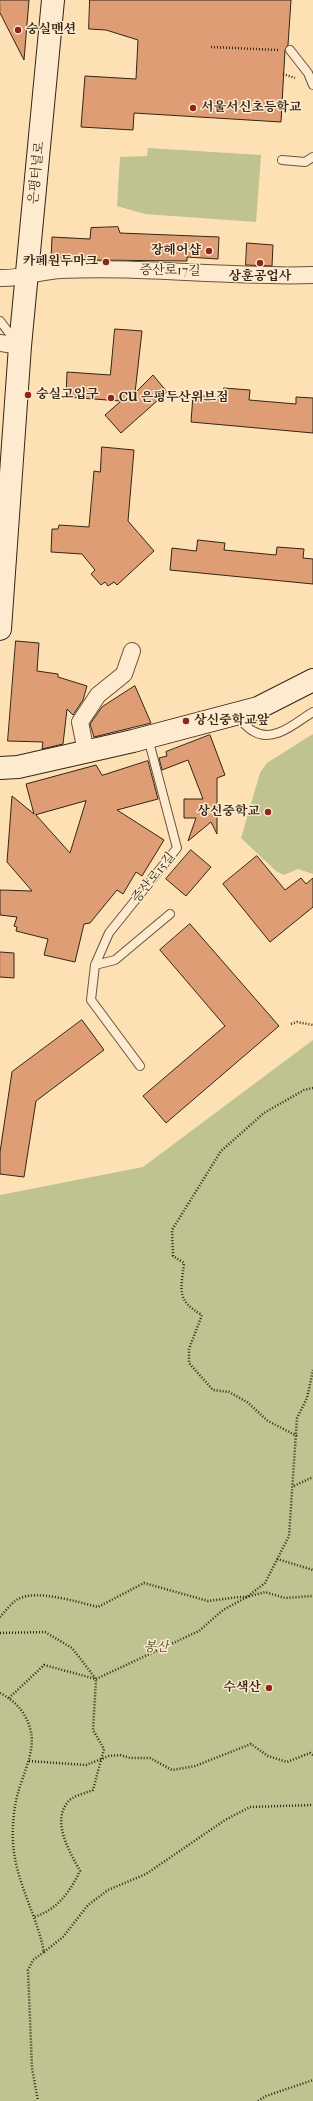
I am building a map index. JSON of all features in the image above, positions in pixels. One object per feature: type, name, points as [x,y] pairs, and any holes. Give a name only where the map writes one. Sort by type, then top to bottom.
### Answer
[{"type":"main road","name":"은평터널로","points":[[0,629],[10,344],[27,276],[53,0]]},
{"type":"main road","points":[[0,768],[18,767],[86,752],[258,708],[313,680]]},
{"type":"street","name":"증산로17길","points":[[0,278],[27,276],[60,270],[193,271],[289,276],[313,275]]},
{"type":"street","points":[[86,752],[80,722],[98,695],[124,674],[132,651]]},
{"type":"lane","points":[[290,50],[308,73],[313,85]]},
{"type":"lane","points":[[282,160],[305,162],[313,157]]},
{"type":"lane","points":[[0,321],[10,344]]},
{"type":"lane","points":[[235,714],[253,731],[265,736],[278,734],[313,712]]},
{"type":"lane","name":"증산로15길","points":[[95,965],[109,933],[177,848],[147,737]]},
{"type":"lane","points":[[140,1066],[91,1000],[95,965],[115,960],[170,914]]},
{"type":"path","points":[[210,47],[290,50]]},
{"type":"path","points":[[291,1024],[297,1022],[313,1025]]},
{"type":"path","points":[[297,1436],[268,1421],[247,1402],[229,1392],[213,1390],[189,1363],[189,1349],[202,1315],[188,1307],[182,1299],[184,1263],[173,1256],[172,1230],[221,1152],[264,1113],[304,1090],[313,1088]]},
{"type":"path","points":[[9,1698],[44,1665],[96,1679],[199,1631],[223,1610],[247,1597],[265,1583],[289,1536],[294,1486],[297,1418],[307,1398],[313,1370]]},
{"type":"path","points":[[294,1486],[313,1477]]},
{"type":"path","points":[[277,1559],[313,1570]]},
{"type":"path","points":[[0,1617],[17,1600],[28,1596],[57,1597],[98,1607],[144,1583],[208,1601],[247,1597],[265,1592],[285,1598],[313,1596]]},
{"type":"path","points":[[0,1633],[45,1632],[72,1648],[95,1678],[93,1730],[104,1749],[93,1790],[68,1801],[62,1813],[61,1828],[80,1871],[71,1889],[54,1907],[34,1917]]},
{"type":"path","points":[[0,1693],[9,1698],[24,1713],[31,1733],[29,1761],[17,1795],[13,1842],[19,1875],[42,1938],[44,1952]]},
{"type":"path","points":[[29,1761],[86,1766],[109,1756],[120,1755],[130,1758],[150,1758],[172,1770],[196,1766],[251,1744],[268,1756],[287,1762],[310,1753],[313,1755]]},
{"type":"path","points":[[38,2101],[32,2068],[28,1970],[33,1960],[62,1937],[88,1904],[108,1890],[146,1874],[225,1820],[250,1807],[313,1805]]},
{"type":"path","points":[[258,2101],[266,2096],[313,2080]]},
{"type":"green space","points":[[148,148],[261,155],[256,222],[145,214],[117,206],[120,157],[147,156]]},
{"type":"green space","points":[[313,734],[313,874],[298,869],[284,875],[276,871],[241,838],[260,773],[267,763]]},
{"type":"green space","name":"봉산","points":[[313,1040],[313,2101],[0,2101],[0,1195],[143,1167]]},
{"type":"building","name":"숭실맨션","points":[[0,0],[29,0],[24,60],[0,13]]},
{"type":"building","points":[[90,0],[291,0],[288,45],[285,50],[281,122],[134,113],[133,130],[81,127],[85,76],[136,79],[138,40],[106,30],[89,29]]},
{"type":"building","points":[[118,227],[120,233],[219,237],[218,259],[187,257],[187,261],[51,261],[52,237],[90,239],[91,228]]},
{"type":"building","points":[[247,243],[273,245],[272,266],[246,265]]},
{"type":"building","points":[[115,329],[142,331],[135,393],[153,375],[167,392],[121,433],[105,415],[121,401],[66,397],[67,372],[110,375]]},
{"type":"building","points":[[224,388],[250,390],[249,400],[296,404],[296,397],[313,398],[313,433],[191,422],[193,395],[223,398]]},
{"type":"building","points":[[102,447],[134,450],[128,521],[154,551],[117,585],[114,582],[108,586],[105,582],[101,585],[91,574],[95,570],[82,554],[51,552],[52,529],[58,529],[59,525],[89,527],[94,471],[100,472]]},
{"type":"building","points":[[198,540],[225,543],[224,550],[276,555],[277,547],[304,549],[303,558],[313,559],[313,584],[170,570],[172,548],[196,551]]},
{"type":"building","points":[[16,641],[39,643],[37,671],[58,674],[58,677],[87,686],[83,700],[73,715],[67,709],[63,744],[42,749],[43,742],[8,741]]},
{"type":"building","points":[[135,686],[151,723],[94,737],[90,724],[102,707]]},
{"type":"building","points":[[210,735],[225,775],[217,778],[217,834],[211,822],[188,841],[196,818],[184,818],[184,799],[203,799],[188,760],[162,770],[159,758],[167,756],[166,752]]},
{"type":"building","points":[[148,761],[158,799],[117,810],[164,840],[142,876],[136,872],[123,894],[117,890],[90,923],[84,924],[75,962],[44,955],[48,939],[16,931],[17,927],[14,926],[17,917],[0,915],[0,890],[32,891],[7,862],[12,796],[34,814],[26,784],[96,765],[102,775]],"holes":[[[86,801],[70,853],[36,815]]]},
{"type":"building","points":[[191,850],[211,867],[186,896],[166,879]]},
{"type":"building","points":[[257,856],[285,890],[301,878],[306,884],[313,878],[313,907],[270,942],[223,884]]},
{"type":"building","points":[[190,924],[279,1026],[166,1123],[143,1096],[225,1026],[160,950]]},
{"type":"building","points":[[0,952],[14,953],[14,978],[0,977]]},
{"type":"building","points":[[82,1020],[104,1050],[36,1101],[24,1177],[0,1174],[0,1152],[12,1072]]},
{"type":"place","name":"숭실맨션","points":[[18,30]]},
{"type":"place","name":"서울서신초등학교","points":[[193,108]]},
{"type":"place","name":"장헤어샵","points":[[209,251]]},
{"type":"place","name":"카페원두마크","points":[[106,262]]},
{"type":"place","name":"상훈공업사","points":[[260,263]]},
{"type":"place","name":"숭실고입구","points":[[28,395]]},
{"type":"place","name":"CU 은평두산위브점","points":[[111,398]]},
{"type":"place","name":"상신중학교앞","points":[[186,721]]},
{"type":"place","name":"상신중학교","points":[[268,812]]},
{"type":"place","name":"수색산","points":[[269,1688]]}]
